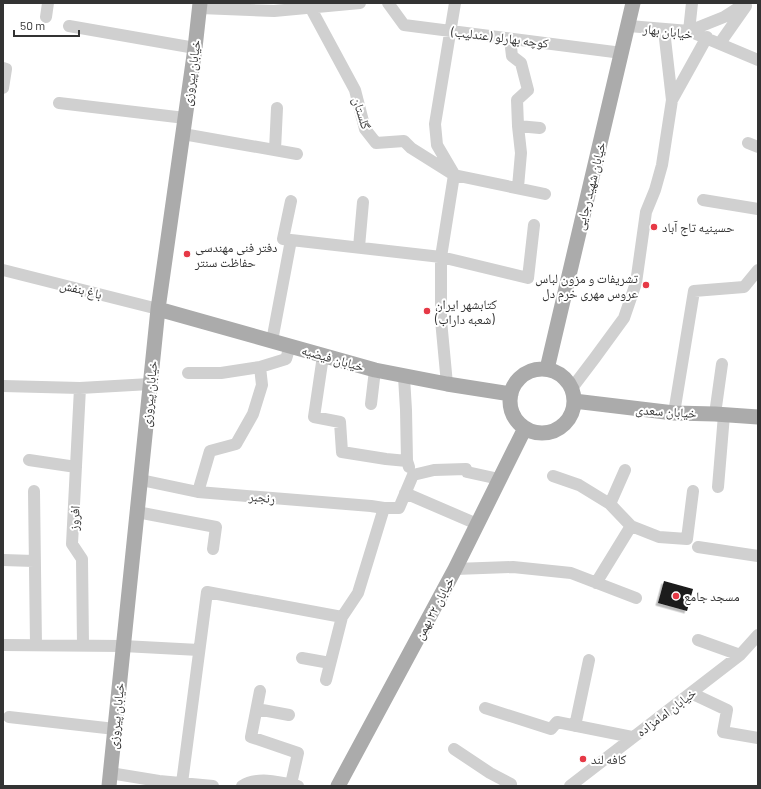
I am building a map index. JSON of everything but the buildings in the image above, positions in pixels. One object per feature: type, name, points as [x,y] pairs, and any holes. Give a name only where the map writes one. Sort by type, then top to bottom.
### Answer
[{"type":"main road","name":"خیابان شهید رجایی","points":[[547,369],[629,26],[633,3]]},
{"type":"main road","name":"خیابان پیروزی","points":[[109,780],[158,309],[200,6]]},
{"type":"main road","name":"خیابان فیضیه","points":[[158,309],[323,356],[404,377],[511,394]]},
{"type":"main road","points":[[547,369],[559,373],[564,377],[573,395],[573,411],[568,420],[553,431],[543,433],[534,432],[525,428],[514,416],[510,401],[511,394],[521,377],[533,371],[547,369]]},
{"type":"main road","name":"خیابان سعدی","points":[[573,395],[674,413],[758,417]]},
{"type":"main road","name":"خیابان ۲۲ بهمن","points":[[338,786],[455,569],[525,428]]},
{"type":"street","points":[[46,17],[48,3]]},
{"type":"street","points":[[200,6],[274,11],[309,5],[360,3]]},
{"type":"street","name":"کوچه بهارلو (عندلیب)","points":[[388,3],[404,25],[622,53]]},
{"type":"street","points":[[447,384],[441,320],[441,257],[454,175],[437,145],[435,124],[455,3]]},
{"type":"street","points":[[692,3],[689,31],[715,22],[747,3]]},
{"type":"street","points":[[720,44],[747,3]]},
{"type":"street","name":"گلستان","points":[[309,5],[355,90],[365,129],[376,143],[404,141],[411,148],[454,175]]},
{"type":"street","points":[[69,26],[195,48]]},
{"type":"street","name":"خیابان بهار","points":[[629,26],[689,31],[758,60]]},
{"type":"street","points":[[573,395],[594,360],[624,318],[636,283],[646,212],[655,190],[662,165],[672,100],[664,30]]},
{"type":"street","points":[[672,100],[707,38]]},
{"type":"street","points":[[510,39],[512,56],[521,63],[528,90],[517,100],[521,153],[518,187]]},
{"type":"street","points":[[3,88],[4,68]]},
{"type":"street","points":[[59,103],[185,118]]},
{"type":"street","points":[[275,150],[277,108]]},
{"type":"street","points":[[518,126],[540,128]]},
{"type":"street","points":[[183,134],[297,154]]},
{"type":"street","points":[[454,175],[518,187],[545,194]]},
{"type":"street","points":[[704,200],[758,209]]},
{"type":"street","points":[[291,201],[283,239],[441,257],[528,278],[534,225]]},
{"type":"street","points":[[359,247],[363,202]]},
{"type":"street","points":[[272,341],[291,240]]},
{"type":"street","name":"باغ بنفش","points":[[3,270],[158,309]]},
{"type":"street","points":[[674,413],[694,291],[744,287],[758,270]]},
{"type":"street","points":[[188,373],[221,373],[260,367],[286,359],[290,346]]},
{"type":"street","points":[[323,356],[314,417],[340,422],[342,452],[407,461]]},
{"type":"street","points":[[718,487],[722,364]]},
{"type":"street","points":[[198,492],[210,451],[236,444],[253,414],[262,385],[260,367]]},
{"type":"street","points":[[371,404],[375,370]]},
{"type":"street","points":[[326,680],[342,617],[358,593],[384,508],[399,508],[413,475],[407,461],[404,377]]},
{"type":"street","points":[[3,386],[80,388],[150,384]]},
{"type":"street","name":"افروز","points":[[80,388],[72,544],[82,559],[83,645]]},
{"type":"street","points":[[29,460],[76,467]]},
{"type":"street","points":[[413,475],[434,470],[466,469],[467,472],[499,479]]},
{"type":"street","points":[[610,504],[625,470]]},
{"type":"street","points":[[553,476],[579,485],[610,504],[630,526],[659,537],[688,539],[694,492]]},
{"type":"street","name":"رنجبر","points":[[141,480],[198,492],[384,508]]},
{"type":"street","points":[[34,491],[36,645]]},
{"type":"street","points":[[405,494],[477,524]]},
{"type":"street","points":[[137,512],[216,527],[213,549]]},
{"type":"street","points":[[596,583],[630,526]]},
{"type":"street","points":[[698,547],[758,556]]},
{"type":"street","points":[[3,560],[34,561]]},
{"type":"street","points":[[455,569],[513,567],[571,573],[636,598]]},
{"type":"street","points":[[182,783],[207,592],[342,617]]},
{"type":"street","name":"خیابان امامزاده","points":[[570,786],[740,655],[758,635]]},
{"type":"street","points":[[698,640],[740,655]]},
{"type":"street","points":[[3,645],[123,646],[199,650]]},
{"type":"street","points":[[302,658],[330,663]]},
{"type":"street","points":[[575,726],[589,660]]},
{"type":"street","points":[[242,786],[248,782],[273,781],[290,785],[298,753],[251,737],[260,691]]},
{"type":"street","points":[[691,693],[727,710],[723,732],[758,738]]},
{"type":"street","points":[[485,708],[551,729],[557,722],[632,737]]},
{"type":"street","points":[[257,709],[289,715]]},
{"type":"street","points":[[9,717],[115,729]]},
{"type":"street","points":[[454,749],[490,773],[511,784],[510,786]]},
{"type":"street","points":[[109,780],[182,783],[213,786]]},
{"type":"place","name":"حسینیه تاج آباد","points":[[654,227]]},
{"type":"place","name":"دفتر فنی مهندسی حفاظت سنتر","points":[[187,254]]},
{"type":"place","name":"تشریفات و مزون لباس عروس مهری خرم دل","points":[[646,285]]},
{"type":"place","name":"کتابشهر ایران (شعبه داراب)","points":[[427,311]]},
{"type":"place","name":"مسجد جامع","points":[[676,596]]},
{"type":"place","name":"كافه لند","points":[[583,759]]}]
